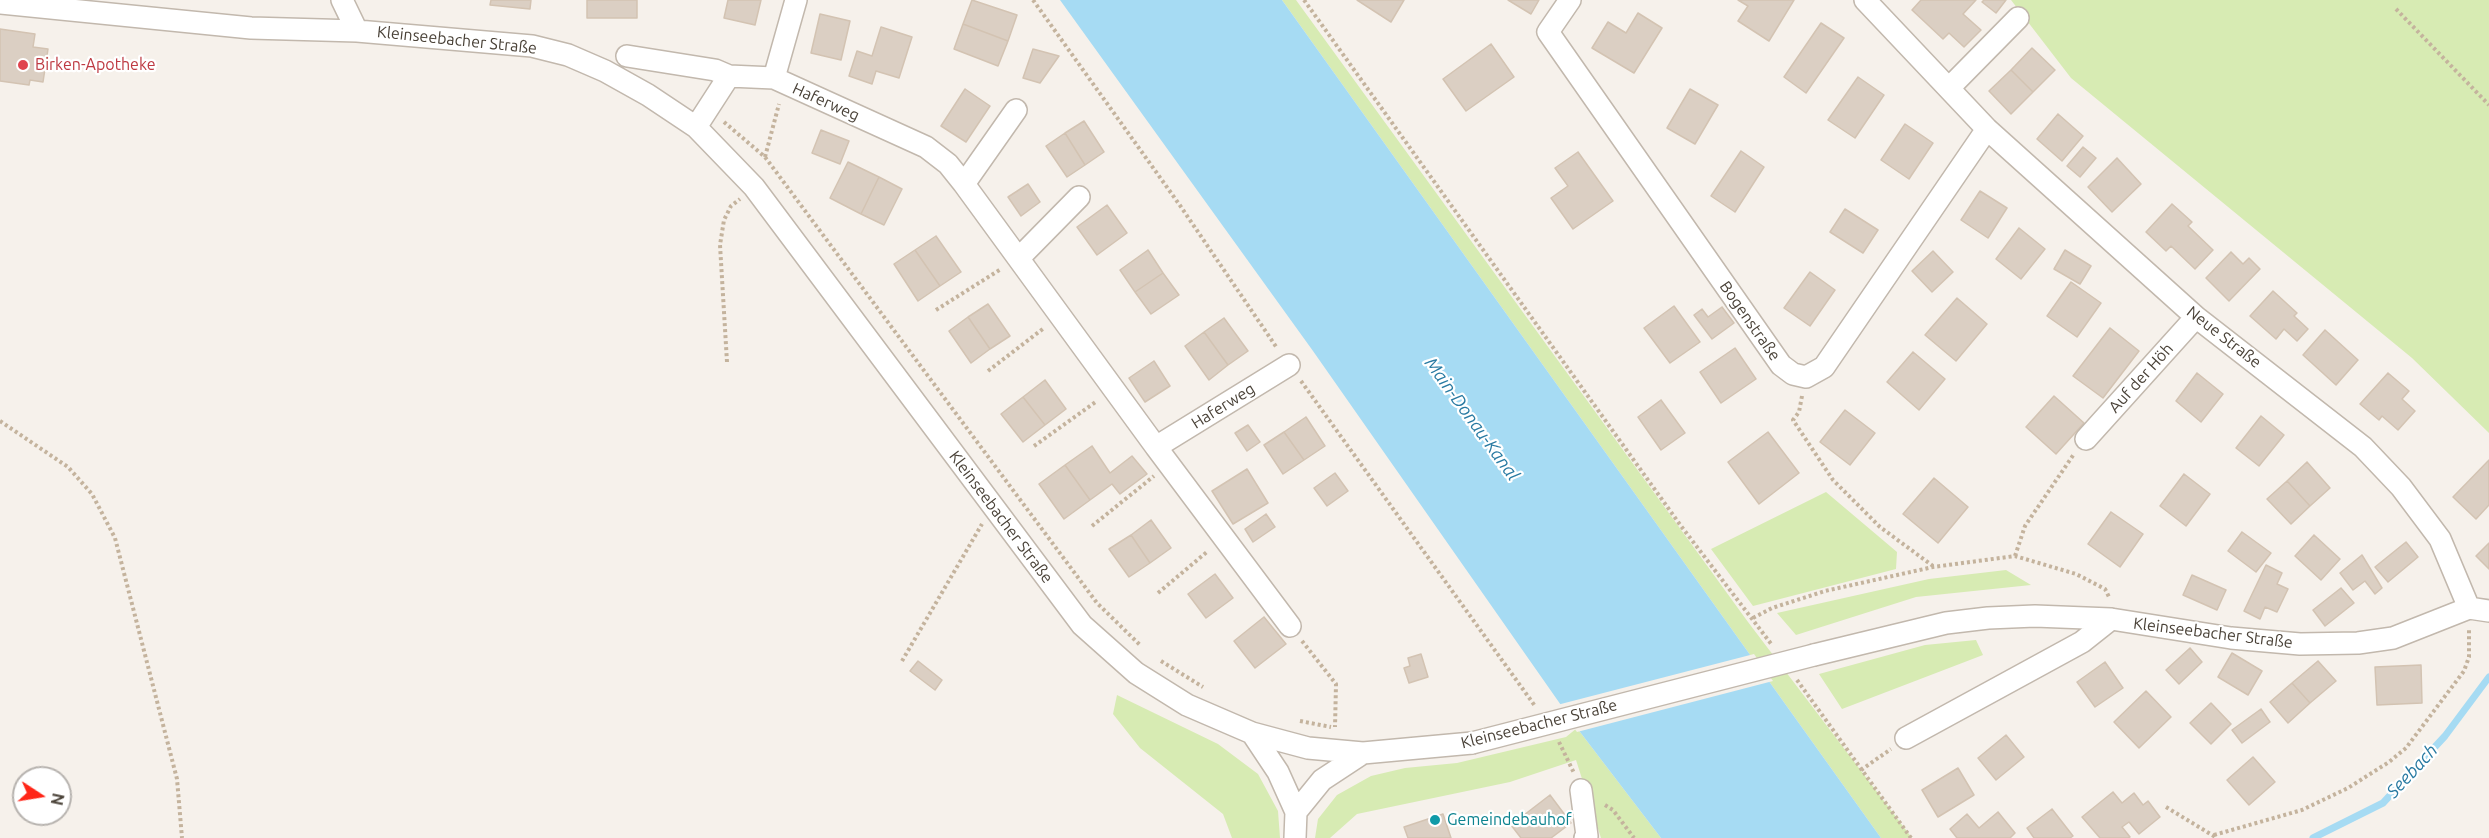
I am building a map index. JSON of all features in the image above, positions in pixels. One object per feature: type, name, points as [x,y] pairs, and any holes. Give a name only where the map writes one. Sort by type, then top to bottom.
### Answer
[{"type":"street","points":[[342,0],[357,31]]},
{"type":"street","points":[[780,81],[796,0]]},
{"type":"street","name":"Bogenstraße","points":[[1570,0],[1548,32],[1781,365],[1793,374],[1806,377],[1824,367],[1987,129]]},
{"type":"street","name":"Neue Straße","points":[[1865,0],[1950,87],[1987,129],[2196,317],[2363,447],[2401,487],[2440,539],[2479,609]]},
{"type":"street","name":"Kleinseebacher Straße","points":[[0,3],[251,28],[357,31],[532,46],[567,55],[631,85],[696,127],[754,187],[1082,625],[1136,673],[1187,705],[1252,733],[1308,748],[1363,753],[1472,743],[1947,623],[2111,610],[2231,638],[2300,644],[2358,643],[2392,638],[2479,609]]},
{"type":"street","points":[[1950,87],[2018,18]]},
{"type":"street","name":"Haferweg","points":[[627,56],[716,70],[729,76],[780,81],[926,147],[948,164],[1290,626]]},
{"type":"street","points":[[696,127],[729,76]]},
{"type":"street","points":[[964,184],[1016,110]]},
{"type":"street","points":[[1019,258],[1079,197]]},
{"type":"street","name":"Auf der Höh","points":[[2086,439],[2196,317]]},
{"type":"street","name":"Haferweg","points":[[1156,447],[1289,366]]},
{"type":"street","name":"Kleinseebacher Straße","points":[[1906,738],[2082,642],[2111,610]]},
{"type":"street","points":[[1252,733],[1278,772],[1296,812],[1295,838]]},
{"type":"street","points":[[1296,812],[1322,780],[1363,753]]},
{"type":"street","points":[[1581,790],[1587,836],[1585,838]]},
{"type":"path","points":[[1033,0],[1179,204],[1289,366],[1504,662]]},
{"type":"path","points":[[1304,0],[1681,526],[1754,618],[1774,647]]},
{"type":"path","points":[[2396,9],[2489,105]]},
{"type":"path","points":[[765,157],[780,81]]},
{"type":"path","points":[[709,110],[765,157],[1097,603],[1148,653]]},
{"type":"path","points":[[728,362],[720,246],[731,206],[754,187]]},
{"type":"path","points":[[936,310],[1019,258]]},
{"type":"path","points":[[988,372],[1060,316]]},
{"type":"path","points":[[1034,446],[1114,388]]},
{"type":"path","points":[[1799,412],[1793,420],[1833,480],[1880,527],[1933,567]]},
{"type":"path","points":[[0,421],[68,467],[92,494],[115,538],[177,779],[182,838]]},
{"type":"path","points":[[2015,556],[2025,526],[2086,439]]},
{"type":"path","points":[[1092,526],[1169,464]]},
{"type":"path","points":[[1158,593],[1224,538]]},
{"type":"path","points":[[902,661],[971,543]]},
{"type":"path","points":[[1754,618],[1772,608],[1825,591],[1933,567],[2015,556],[2058,568],[2093,582],[2105,589],[2111,610]]},
{"type":"path","points":[[2166,807],[2216,837],[2302,810],[2348,788],[2390,762],[2406,748],[2464,671],[2479,609]]},
{"type":"path","points":[[1290,626],[1336,684],[1335,727]]},
{"type":"path","points":[[1157,658],[1214,692]]},
{"type":"path","points":[[1794,675],[1911,838]]},
{"type":"path","points":[[1293,720],[1343,728]]},
{"type":"path","points":[[1861,770],[1906,738]]},
{"type":"path","points":[[1581,790],[1613,810],[1634,838]]},
{"type":"green space","points":[[1282,0],[1296,0],[1748,622],[1912,838],[1881,838]]},
{"type":"green space","points":[[2011,0],[2489,0],[2489,433],[2412,358],[2071,78]]},
{"type":"green space","points":[[1826,492],[1897,552],[1896,569],[1753,606],[1711,549]]},
{"type":"green space","points":[[2006,570],[2031,585],[1916,597],[1796,635],[1777,613],[1929,579]]},
{"type":"green space","points":[[1976,640],[1983,655],[1842,709],[1819,674],[1925,645]]},
{"type":"green space","points":[[1117,695],[1218,744],[1258,774],[1278,811],[1280,838],[1232,838],[1223,814],[1140,748],[1113,714]]},
{"type":"green space","points":[[1577,728],[1661,838],[1601,838],[1576,760],[1510,782],[1357,814],[1330,838],[1315,838],[1318,819],[1337,795],[1371,776],[1405,768],[1457,763],[1566,737]]},
{"type":"water","name":"Main-Donau-Kanal","points":[[1060,0],[1282,0],[1881,838],[1661,838],[1577,728],[1313,351]]},
{"type":"pier","points":[[1754,654],[1773,681],[1577,732],[1557,705]]},
{"type":"building","points":[[491,0],[531,0],[530,9],[490,5]]},
{"type":"building","points":[[587,0],[637,0],[637,18],[587,18]]},
{"type":"building","points":[[728,0],[761,0],[755,25],[724,18]]},
{"type":"building","points":[[972,0],[1017,15],[1008,41],[963,24]]},
{"type":"building","points":[[1357,0],[1404,0],[1391,22]]},
{"type":"building","points":[[1508,0],[1539,0],[1531,14]]},
{"type":"building","points":[[1738,0],[1794,0],[1769,41],[1738,21],[1748,6]]},
{"type":"building","points":[[1921,0],[1976,0],[1963,14],[1981,30],[1964,47],[1949,33],[1943,39],[1912,10]]},
{"type":"building","points":[[1984,0],[2006,0],[1996,13],[1982,2]]},
{"type":"building","points":[[1638,13],[1662,28],[1634,73],[1592,48],[1608,22],[1626,33]]},
{"type":"building","points":[[820,14],[850,21],[841,60],[811,53]]},
{"type":"building","points":[[1821,23],[1844,38],[1806,93],[1784,77]]},
{"type":"building","points":[[963,24],[1008,41],[998,66],[954,49]]},
{"type":"building","points":[[881,27],[912,37],[899,78],[876,71],[872,84],[849,76],[857,51],[872,56]]},
{"type":"building","name":"Birken-Apotheke","points":[[0,29],[35,34],[33,47],[48,49],[43,82],[30,80],[29,85],[0,81]]},
{"type":"building","points":[[1491,44],[1514,77],[1466,111],[1443,79]]},
{"type":"building","points":[[2032,48],[2055,70],[2033,92],[2011,70]]},
{"type":"building","points":[[1033,49],[1059,56],[1040,83],[1023,78]]},
{"type":"building","points":[[2011,70],[2033,92],[2011,114],[1989,91]]},
{"type":"building","points":[[1858,77],[1884,95],[1855,138],[1828,120]]},
{"type":"building","points":[[965,89],[990,106],[966,142],[941,126]]},
{"type":"building","points":[[1690,89],[1718,105],[1695,144],[1667,128]]},
{"type":"building","points":[[2058,114],[2083,136],[2062,161],[2037,139]]},
{"type":"building","points":[[1084,121],[1104,152],[1085,165],[1065,133]]},
{"type":"building","points":[[1905,124],[1933,143],[1909,179],[1881,160]]},
{"type":"building","points":[[821,130],[849,141],[840,164],[812,153]]},
{"type":"building","points":[[1065,133],[1085,165],[1067,177],[1046,146]]},
{"type":"building","points":[[2083,147],[2096,158],[2080,177],[2067,166]]},
{"type":"building","points":[[1741,151],[1764,167],[1735,212],[1711,196]]},
{"type":"building","points":[[1578,152],[1613,201],[1573,229],[1551,198],[1568,186],[1555,168]]},
{"type":"building","points":[[2117,158],[2141,184],[2112,212],[2088,187]]},
{"type":"building","points":[[848,162],[879,177],[861,214],[830,198]]},
{"type":"building","points":[[879,177],[902,189],[884,225],[861,214]]},
{"type":"building","points":[[1028,184],[1040,202],[1021,216],[1008,197]]},
{"type":"building","points":[[1980,191],[2007,208],[1988,238],[1961,220]]},
{"type":"building","points":[[2172,204],[2192,222],[2188,226],[2213,250],[2195,269],[2171,246],[2166,251],[2146,232]]},
{"type":"building","points":[[1107,205],[1127,233],[1097,255],[1077,227]]},
{"type":"building","points":[[1845,209],[1878,230],[1863,253],[1830,232]]},
{"type":"building","points":[[2019,228],[2045,249],[2021,279],[1996,259]]},
{"type":"building","points":[[936,236],[961,272],[940,286],[915,250]]},
{"type":"building","points":[[915,250],[940,286],[918,301],[894,264]]},
{"type":"building","points":[[1148,250],[1163,273],[1135,292],[1120,270]]},
{"type":"building","points":[[2065,250],[2091,266],[2080,284],[2054,269]]},
{"type":"building","points":[[1933,251],[1953,272],[1932,292],[1912,271]]},
{"type":"building","points":[[2231,252],[2243,264],[2249,258],[2260,269],[2229,301],[2206,278]]},
{"type":"building","points":[[1810,272],[1835,290],[1810,326],[1784,308]]},
{"type":"building","points":[[1163,273],[1179,295],[1151,314],[1135,292]]},
{"type":"building","points":[[2071,282],[2101,303],[2077,337],[2047,316]]},
{"type":"building","points":[[2273,291],[2297,313],[2294,316],[2308,329],[2297,341],[2284,329],[2276,339],[2250,316]]},
{"type":"building","points":[[1957,298],[1987,324],[1956,361],[1925,335]]},
{"type":"building","points":[[988,304],[1010,336],[990,349],[968,317]]},
{"type":"building","points":[[1674,306],[1700,342],[1670,363],[1644,328]]},
{"type":"building","points":[[1722,307],[1734,323],[1712,339],[1694,315],[1702,309],[1708,317]]},
{"type":"building","points":[[968,317],[990,349],[971,363],[949,331]]},
{"type":"building","points":[[1224,318],[1248,351],[1228,365],[1204,332]]},
{"type":"building","points":[[2110,328],[2139,351],[2103,398],[2073,376]]},
{"type":"building","points":[[2325,330],[2358,360],[2336,385],[2303,355]]},
{"type":"building","points":[[1204,332],[1228,365],[1209,380],[1185,346]]},
{"type":"building","points":[[1735,348],[1756,379],[1721,403],[1700,372]]},
{"type":"building","points":[[1913,352],[1945,379],[1919,410],[1887,382]]},
{"type":"building","points":[[1154,361],[1170,386],[1145,402],[1129,378]]},
{"type":"building","points":[[2197,373],[2223,394],[2201,422],[2176,401]]},
{"type":"building","points":[[2388,373],[2409,391],[2402,399],[2415,411],[2398,430],[2382,416],[2379,420],[2360,404]]},
{"type":"building","points":[[1045,380],[1066,409],[1045,425],[1023,397]]},
{"type":"building","points":[[2054,396],[2084,423],[2056,454],[2026,427]]},
{"type":"building","points":[[1023,397],[1045,425],[1023,442],[1001,414]]},
{"type":"building","points":[[1661,400],[1685,433],[1661,450],[1638,417]]},
{"type":"building","points":[[1845,410],[1875,433],[1850,465],[1820,442]]},
{"type":"building","points":[[2261,416],[2284,435],[2259,466],[2236,448]]},
{"type":"building","points":[[1306,417],[1325,446],[1304,460],[1284,432]]},
{"type":"building","points":[[1248,425],[1260,442],[1247,451],[1235,433]]},
{"type":"building","points":[[1284,432],[1304,460],[1283,474],[1264,445]]},
{"type":"building","points":[[1768,432],[1799,473],[1759,504],[1728,462]]},
{"type":"building","points":[[1092,446],[1110,473],[1132,456],[1147,474],[1120,494],[1112,484],[1090,500],[1065,465]]},
{"type":"building","points":[[2489,460],[2489,505],[2476,519],[2453,497]]},
{"type":"building","points":[[2307,462],[2330,488],[2310,506],[2287,481]]},
{"type":"building","points":[[1065,465],[1090,500],[1064,519],[1039,484]]},
{"type":"building","points":[[1247,469],[1268,503],[1233,524],[1212,491]]},
{"type":"building","points":[[1335,473],[1348,491],[1327,506],[1314,488]]},
{"type":"building","points":[[2184,474],[2210,494],[2186,526],[2160,506]]},
{"type":"building","points":[[1934,478],[1968,507],[1938,543],[1903,514]]},
{"type":"building","points":[[2287,481],[2310,506],[2291,524],[2267,499]]},
{"type":"building","points":[[2111,512],[2143,534],[2120,567],[2088,544]]},
{"type":"building","points":[[1266,514],[1275,527],[1253,542],[1245,529]]},
{"type":"building","points":[[1151,520],[1171,548],[1150,563],[1131,535]]},
{"type":"building","points":[[2242,532],[2271,553],[2256,572],[2228,551]]},
{"type":"building","points":[[1131,535],[1150,563],[1129,577],[1109,549]]},
{"type":"building","points":[[2314,535],[2340,559],[2321,580],[2295,556]]},
{"type":"building","points":[[2406,542],[2418,557],[2388,582],[2375,567]]},
{"type":"building","points":[[2489,543],[2489,569],[2476,556]]},
{"type":"building","points":[[2362,555],[2382,588],[2375,594],[2365,581],[2353,590],[2340,573]]},
{"type":"building","points":[[2266,565],[2282,573],[2277,584],[2288,589],[2277,612],[2265,607],[2260,619],[2244,611]]},
{"type":"building","points":[[1215,574],[1233,598],[1206,618],[1188,594]]},
{"type":"building","points":[[2192,575],[2226,590],[2217,610],[2183,595]]},
{"type":"building","points":[[2341,588],[2354,603],[2325,626],[2313,610]]},
{"type":"building","points":[[1264,617],[1286,644],[1255,668],[1234,641]]},
{"type":"building","points":[[2190,648],[2202,662],[2179,684],[2166,670]]},
{"type":"building","points":[[2232,653],[2262,671],[2248,695],[2218,677]]},
{"type":"building","points":[[1421,654],[1428,677],[1409,683],[1404,668],[1410,666],[1408,658]]},
{"type":"building","points":[[918,661],[942,680],[935,690],[910,671]]},
{"type":"building","points":[[2318,661],[2336,681],[2310,703],[2292,683]]},
{"type":"building","points":[[2105,662],[2123,688],[2095,707],[2077,682]]},
{"type":"building","points":[[2421,665],[2422,703],[2377,705],[2375,667]]},
{"type":"building","points":[[2292,683],[2310,703],[2288,723],[2270,702]]},
{"type":"building","points":[[2146,691],[2171,717],[2139,748],[2114,722]]},
{"type":"building","points":[[2211,703],[2231,724],[2211,744],[2190,723]]},
{"type":"building","points":[[2261,709],[2270,722],[2242,743],[2232,730]]},
{"type":"building","points":[[2006,735],[2024,757],[1996,780],[1978,758]]},
{"type":"building","points":[[2253,757],[2275,782],[2249,805],[2227,780]]},
{"type":"building","points":[[1958,768],[1974,795],[1938,817],[1922,790]]},
{"type":"building","points":[[2113,792],[2122,803],[2134,793],[2143,805],[2148,801],[2160,817],[2139,834],[2129,822],[2122,827],[2130,837],[2128,838],[2100,838],[2082,817]]},
{"type":"building","points":[[1550,795],[1571,823],[1551,838],[1521,838],[1511,825]]},
{"type":"building","points":[[2052,809],[2073,836],[2070,838],[2034,838],[2027,828]]},
{"type":"building","points":[[1998,812],[2015,833],[2010,838],[1957,838],[1950,829],[1967,814],[1979,828]]},
{"type":"building","name":"Gemeindebauhof","points":[[1443,814],[1451,838],[1408,838],[1404,827]]},
{"type":"waterway","name":"Seebach","points":[[2313,838],[2383,803],[2445,736],[2489,677]]},
{"type":"place","name":"Birken-Apotheke","points":[[23,65]]},
{"type":"place","name":"Gemeindebauhof","points":[[1435,820]]}]
